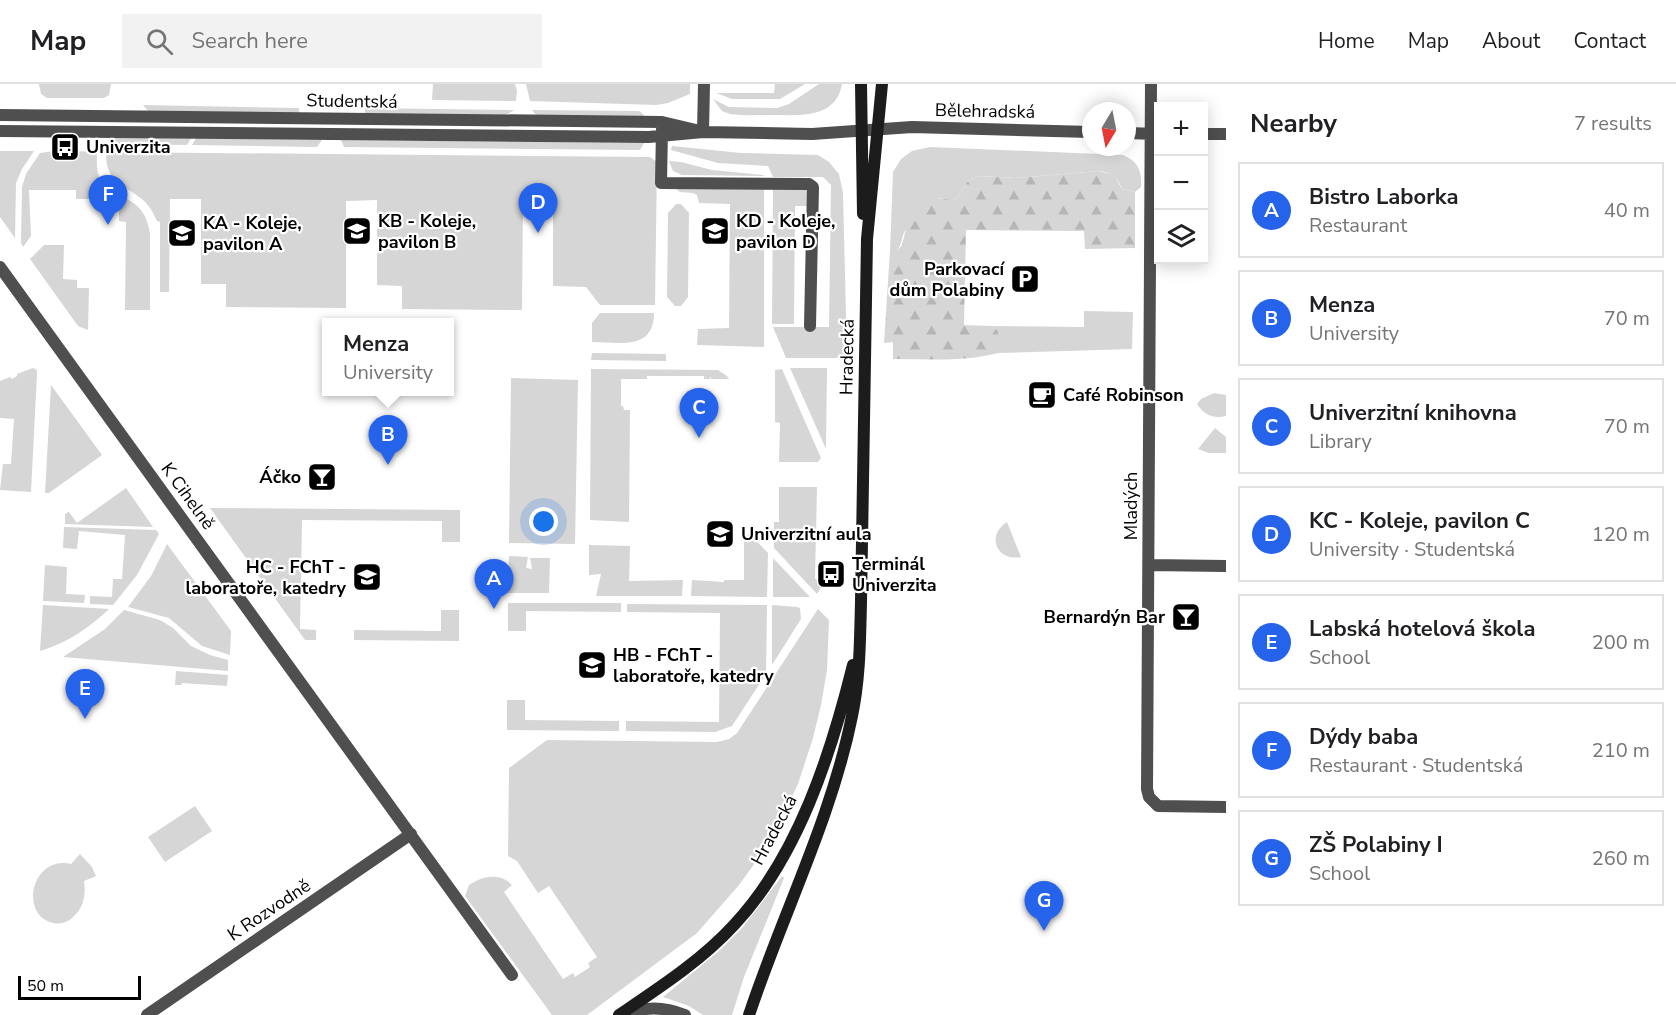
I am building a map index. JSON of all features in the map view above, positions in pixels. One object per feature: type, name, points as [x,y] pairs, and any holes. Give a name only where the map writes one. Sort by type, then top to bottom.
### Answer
[{"type":"main road","points":[[861,84],[860,131],[866,293]]},
{"type":"main road","points":[[866,293],[868,231],[882,84]]},
{"type":"main road","name":"Hradecká","points":[[748,1015],[760,979],[810,855],[849,731],[859,668],[866,293]]},
{"type":"main road","name":"Hradecká","points":[[619,1015],[659,988],[718,941],[748,909],[782,858],[805,813],[834,732],[857,649],[861,602]]},
{"type":"street","points":[[703,132],[704,84]]},
{"type":"street","points":[[1136,133],[1154,134],[1151,84]]},
{"type":"street","name":"Studentská","points":[[0,115],[662,122],[703,132]]},
{"type":"street","points":[[662,122],[662,183],[805,184],[813,187],[810,326]]},
{"type":"street","name":"Bělehradská","points":[[879,130],[923,127],[1082,132]]},
{"type":"street","name":"Studentská","points":[[0,131],[662,137],[703,132],[797,135],[879,130]]},
{"type":"street","name":"Mladých","points":[[1154,134],[1147,776],[1149,797],[1158,806],[1165,808],[1226,807]]},
{"type":"street","points":[[1208,134],[1226,134]]},
{"type":"street","name":"K Cihelně","points":[[0,267],[512,975]]},
{"type":"street","points":[[1149,566],[1226,566]]},
{"type":"street","name":"K Rozvodně","points":[[147,1015],[411,834]]},
{"type":"street","points":[[626,1015],[651,1008],[673,1010],[685,1015]]},
{"type":"green space","points":[[39,84],[111,84],[109,95],[104,98],[47,98],[41,94]]},
{"type":"green space","points":[[433,84],[515,84],[516,101],[432,100]]},
{"type":"green space","points":[[526,84],[690,84],[690,94],[656,105],[530,101]]},
{"type":"green space","points":[[775,84],[805,84],[780,99],[732,99],[716,93],[774,93]]},
{"type":"green space","points":[[819,84],[842,84],[832,104],[815,113],[730,114],[722,111],[713,99],[729,107],[777,108],[789,104]]},
{"type":"green space","points":[[143,105],[299,108],[299,114],[148,111]]},
{"type":"green space","points":[[365,108],[514,110],[505,116],[365,114]]},
{"type":"green space","points":[[532,110],[639,111],[644,117],[536,115]]},
{"type":"green space","points":[[108,137],[191,138],[187,145],[114,144]]},
{"type":"green space","points":[[196,138],[322,140],[317,147],[192,145]]},
{"type":"green space","points":[[341,140],[644,143],[640,150],[344,147]]},
{"type":"green space","points":[[672,146],[741,153],[818,155],[829,162],[839,174],[843,193],[847,356],[786,358],[773,327],[829,327],[831,185],[823,177],[773,177],[768,166],[718,163],[671,150]]},
{"type":"green space","points":[[930,147],[1082,153],[1082,156],[1125,156],[1138,167],[1141,187],[1135,192],[1122,189],[1114,176],[1099,171],[1016,178],[978,176],[967,182],[956,200],[938,198],[929,205],[906,229],[897,251],[890,251],[893,172],[901,159],[912,151]]},
{"type":"green space","points":[[0,151],[34,151],[16,183],[15,238],[0,217]]},
{"type":"green space","points":[[54,151],[54,157],[73,157],[74,151],[97,152],[98,173],[104,184],[141,210],[147,220],[150,234],[150,310],[125,310],[126,222],[119,221],[119,199],[76,199],[76,190],[29,190],[31,236],[23,247],[21,243],[22,187],[26,174],[40,153]]},
{"type":"green space","points":[[106,152],[650,157],[657,162],[655,305],[600,305],[586,287],[553,286],[553,202],[523,202],[522,310],[402,309],[402,286],[377,285],[377,200],[346,201],[346,308],[226,307],[226,284],[201,284],[201,199],[170,199],[169,292],[160,292],[160,222],[143,200],[112,175],[107,166]]},
{"type":"green space","points":[[669,161],[712,170],[764,176],[682,175],[673,171]]},
{"type":"green space","points":[[1099,171],[1114,175],[1122,189],[1135,192],[1135,248],[1085,249],[1084,231],[966,230],[964,325],[992,326],[998,331],[998,353],[959,359],[893,359],[893,342],[884,343],[890,251],[897,251],[902,245],[909,217],[938,198],[956,200],[967,182],[978,176],[1016,178]]},
{"type":"green space","points":[[676,189],[764,189],[764,347],[697,345],[698,329],[729,328],[730,204],[699,203],[697,195]]},
{"type":"green space","points":[[773,189],[808,189],[808,206],[795,206],[794,324],[772,324]]},
{"type":"green space","points":[[676,204],[681,204],[689,213],[688,297],[681,306],[675,306],[667,297],[668,213]]},
{"type":"green space","points":[[44,245],[64,245],[63,279],[77,280],[77,288],[89,288],[88,330],[78,326],[30,259]]},
{"type":"green space","points":[[1084,311],[1133,312],[1132,349],[998,353],[998,331],[992,326],[1084,327]]},
{"type":"green space","points":[[600,313],[654,313],[648,334],[642,339],[623,343],[592,342],[592,323]]},
{"type":"green space","points":[[592,353],[666,354],[666,361],[591,360]]},
{"type":"green space","points":[[33,368],[37,370],[37,374],[31,492],[0,490],[3,464],[11,464],[14,419],[0,418],[0,381],[10,377],[12,379],[17,374]]},
{"type":"green space","points":[[790,368],[827,368],[826,449]]},
{"type":"green space","points":[[591,369],[718,370],[729,379],[711,379],[711,376],[710,379],[704,379],[704,376],[647,376],[647,379],[621,379],[621,406],[624,410],[630,410],[629,522],[590,520]]},
{"type":"green space","points":[[782,369],[821,458],[818,462],[779,462],[780,423],[775,422],[775,370]]},
{"type":"green space","points":[[511,378],[578,380],[575,544],[509,543]]},
{"type":"green space","points":[[51,385],[102,455],[49,493],[45,493]]},
{"type":"green space","points":[[1214,393],[1226,395],[1226,416],[1210,415],[1197,404],[1201,399]]},
{"type":"green space","points":[[1215,428],[1226,437],[1226,453],[1209,453],[1198,449]]},
{"type":"green space","points":[[779,487],[817,487],[815,579],[822,580],[822,586],[817,594],[774,548],[774,522],[779,522]]},
{"type":"green space","points":[[126,488],[153,527],[65,524],[65,514],[69,512],[77,523]]},
{"type":"green space","points":[[210,508],[460,510],[460,542],[442,542],[442,521],[302,520],[300,629],[316,630],[316,640],[305,640]]},
{"type":"green space","points":[[1007,522],[1021,557],[1005,555],[997,546],[997,534]]},
{"type":"green space","points":[[64,527],[156,530],[159,534],[137,575],[113,605],[90,604],[90,596],[112,597],[113,579],[122,579],[125,535],[79,531],[77,549],[63,548]]},
{"type":"green space","points":[[749,533],[768,553],[767,597],[691,596],[692,580],[724,582],[724,580],[744,580],[744,538]]},
{"type":"green space","points":[[167,544],[231,631],[230,655],[202,646],[169,618],[128,607],[151,576]]},
{"type":"green space","points":[[589,545],[630,546],[629,581],[683,580],[682,596],[596,596],[601,574],[589,575]]},
{"type":"green space","points":[[509,556],[528,557],[526,568],[532,569],[530,558],[550,558],[549,593],[508,593]]},
{"type":"green space","points":[[773,558],[810,597],[773,597]]},
{"type":"green space","points":[[45,565],[67,567],[66,594],[85,595],[84,603],[43,601]]},
{"type":"green space","points":[[508,603],[621,603],[621,612],[526,611],[526,631],[508,631]]},
{"type":"green space","points":[[627,604],[767,605],[766,674],[732,726],[715,732],[626,731],[626,721],[719,722],[720,613],[627,612]]},
{"type":"green space","points":[[43,605],[109,609],[77,634],[40,651]]},
{"type":"green space","points":[[772,605],[800,608],[801,619],[772,665]]},
{"type":"green space","points":[[818,609],[829,620],[827,670],[821,705],[798,784],[765,849],[739,885],[697,933],[587,1015],[552,1015],[465,896],[469,885],[480,879],[497,877],[512,885],[504,892],[563,979],[573,973],[575,977],[590,967],[588,963],[597,957],[549,886],[538,893],[517,861],[508,856],[509,768],[547,740],[717,742],[729,739],[737,733]]},
{"type":"green space","points":[[124,610],[160,620],[173,628],[191,646],[228,660],[228,671],[63,657],[105,629]]},
{"type":"green space","points":[[441,610],[459,610],[459,641],[354,640],[354,630],[441,631]]},
{"type":"green space","points":[[176,671],[228,675],[227,686],[182,683],[175,685]]},
{"type":"green space","points":[[507,700],[525,700],[525,720],[619,721],[619,731],[507,730]]},
{"type":"green space","points":[[195,806],[212,831],[165,862],[148,837]]},
{"type":"green space","points":[[80,854],[92,867],[96,876],[84,881],[85,891],[80,909],[72,918],[61,923],[53,923],[42,918],[36,910],[33,899],[34,888],[39,877],[47,868],[57,864],[71,864]]},
{"type":"green space","points":[[782,876],[784,878],[744,977],[732,1015],[703,1015],[689,1006],[663,997],[719,951],[743,927]]},
{"type":"place","name":"Univerzita","points":[[65,147]]},
{"type":"place","name":"Dýdy baba","points":[[108,225]]},
{"type":"place","name":"KB - Koleje, pavilon B","points":[[357,231]]},
{"type":"place","name":"KD - Koleje, pavilon D","points":[[715,231]]},
{"type":"place","name":"KA - Koleje, pavilon A","points":[[182,233]]},
{"type":"place","name":"KC - Koleje, pavilon C","points":[[538,233]]},
{"type":"place","name":"Parkovací dům Polabiny","points":[[1025,279]]},
{"type":"place","name":"Café Robinson","points":[[1042,395]]},
{"type":"place","name":"Univerzitní knihovna","points":[[699,438]]},
{"type":"place","name":"Menza","points":[[388,465]]},
{"type":"place","name":"Áčko","points":[[322,477]]},
{"type":"place","name":"Univerzitní aula","points":[[720,534]]},
{"type":"place","name":"Terminál Univerzita","points":[[831,574]]},
{"type":"place","name":"HC - FChT - laboratoře, katedry","points":[[367,577]]},
{"type":"place","name":"Bistro Laborka","points":[[494,609]]},
{"type":"place","name":"Bernardýn Bar","points":[[1186,617]]},
{"type":"place","name":"HB - FChT - laboratoře, katedry","points":[[592,665]]},
{"type":"place","name":"Labská hotelová škola","points":[[85,719]]},
{"type":"place","name":"ZŠ Polabiny I","points":[[1044,931]]}]
